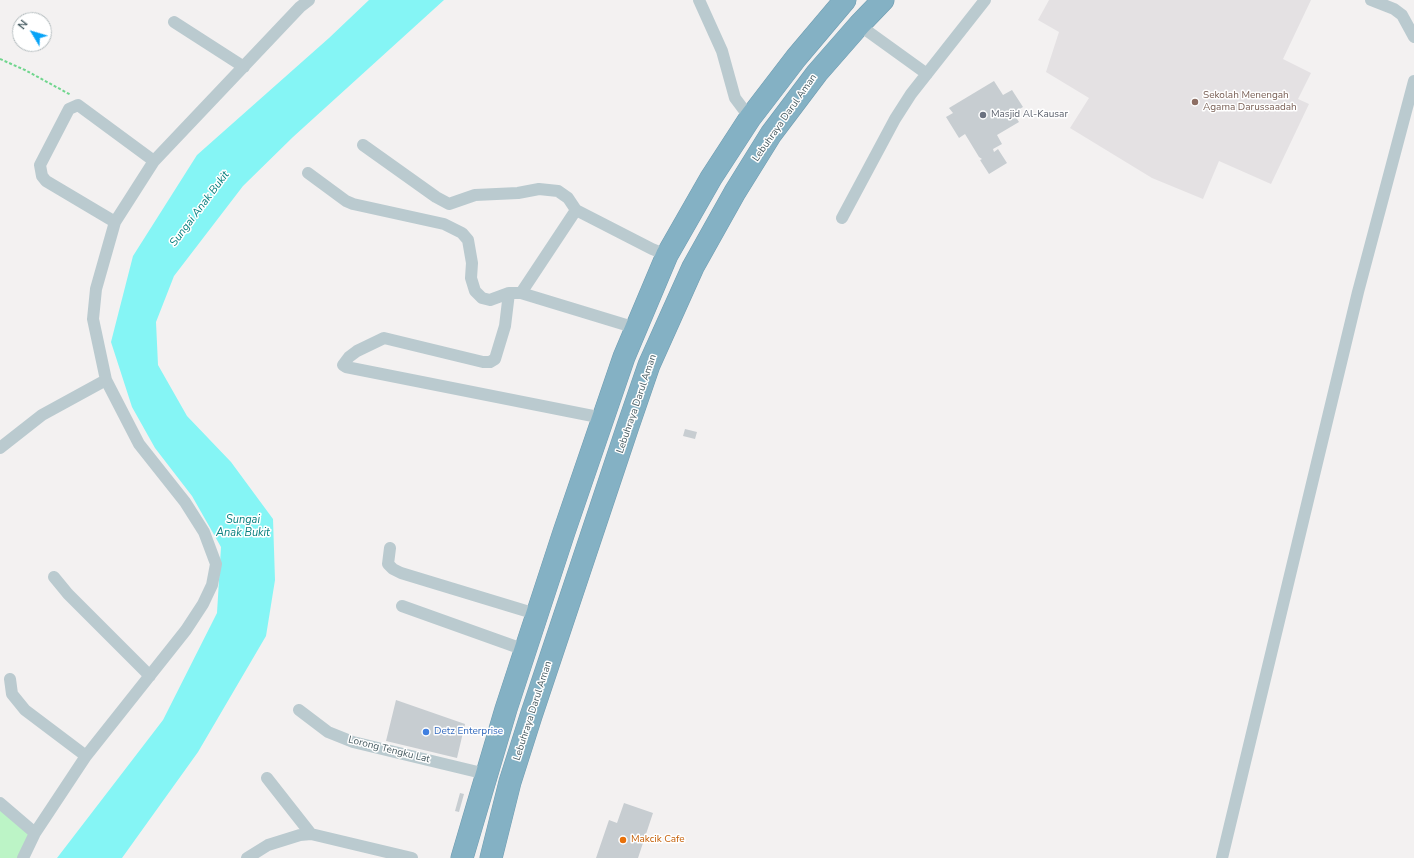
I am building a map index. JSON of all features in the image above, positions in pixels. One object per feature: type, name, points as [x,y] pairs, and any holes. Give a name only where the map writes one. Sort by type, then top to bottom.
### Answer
[{"type":"highway","points":[[462,858],[486,774],[536,614],[603,418],[636,328],[667,255],[711,178],[750,118],[796,58],[845,0]]},
{"type":"highway","name":"Lebuhraya Darul Aman","points":[[491,858],[510,782],[581,564],[650,365],[693,267],[707,238],[772,134],[817,73],[858,25],[883,0]]},
{"type":"highway","points":[[564,532],[585,526],[597,516],[600,511]]},
{"type":"highway","points":[[545,588],[547,581],[557,570],[570,564],[581,564]]},
{"type":"street","points":[[23,858],[35,834],[86,756],[173,648],[203,604],[212,585],[216,564],[204,532],[184,502],[139,444],[106,380],[93,318],[96,289],[115,222],[154,161],[300,7],[309,0]]},
{"type":"street","points":[[699,0],[722,51],[735,98],[750,118]]},
{"type":"street","points":[[842,218],[895,119],[927,74],[985,0]]},
{"type":"street","points":[[1371,0],[1398,12],[1406,20],[1414,37]]},
{"type":"street","points":[[174,22],[244,67]]},
{"type":"street","points":[[858,25],[927,74]]},
{"type":"street","points":[[1222,858],[1358,292],[1414,81]]},
{"type":"street","points":[[115,222],[46,181],[42,176],[40,165],[73,107],[154,161]]},
{"type":"street","points":[[363,145],[436,197],[449,204],[475,195],[518,193],[539,189],[558,191],[568,198],[576,210],[652,249],[667,255]]},
{"type":"street","points":[[308,173],[353,204],[444,224],[454,228],[468,240],[472,263],[471,278],[475,291],[482,298],[490,300],[515,293],[636,328]]},
{"type":"street","points":[[576,210],[515,293],[495,359],[490,362],[483,362],[384,338],[349,357],[344,363],[344,366],[603,418]]},
{"type":"street","points":[[0,448],[42,415],[106,380]]},
{"type":"street","points":[[390,548],[388,564],[393,569],[401,573],[536,614]]},
{"type":"street","points":[[54,577],[68,594],[150,676]]},
{"type":"street","points":[[402,606],[525,650]]},
{"type":"street","points":[[10,679],[12,694],[25,710],[86,756]]},
{"type":"street","name":"Lorong Tengku Lat","points":[[299,710],[328,732],[353,742],[486,774]]},
{"type":"street","points":[[267,778],[311,834]]},
{"type":"street","points":[[0,803],[35,834]]},
{"type":"street","points":[[247,858],[268,845],[311,834],[412,858]]},
{"type":"path","points":[[0,59],[25,70],[74,97],[73,107]]},
{"type":"shaded area","name":"Sekolah Menengah Agama Darussaadah","points":[[1049,0],[1311,0],[1283,59],[1311,73],[1298,99],[1309,104],[1271,184],[1219,161],[1203,199],[1152,178],[1070,128],[1089,98],[1046,72],[1059,32],[1038,20]]},
{"type":"green space","points":[[0,808],[31,836],[20,858],[0,858]]},
{"type":"water","name":"Sungai Anak Bukit","points":[[369,0],[444,0],[293,137],[243,186],[174,276],[156,322],[158,365],[187,416],[231,462],[273,519],[275,580],[266,636],[198,752],[122,858],[57,858],[163,720],[217,613],[221,547],[192,496],[155,448],[132,407],[111,342],[133,256],[197,155],[329,38]]},
{"type":"building","name":"Masjid Al-Kausar","points":[[994,81],[1003,95],[1012,90],[1023,107],[1016,111],[1018,114],[1015,116],[1019,122],[997,135],[1002,144],[993,149],[994,152],[998,149],[1007,163],[989,174],[980,160],[982,159],[979,157],[965,134],[959,138],[946,117],[953,113],[949,108]]},
{"type":"building","points":[[685,429],[697,432],[695,439],[683,436]]},
{"type":"building","name":"Detz Enterprise","points":[[396,700],[465,724],[457,758],[386,741]]},
{"type":"building","points":[[460,793],[464,794],[459,812],[455,811]]},
{"type":"building","name":"Makcik Cafe","points":[[624,803],[653,813],[638,858],[596,858],[609,820],[617,823]]},
{"type":"place","name":"Sekolah Menengah Agama Darussaadah","points":[[1195,102]]},
{"type":"place","name":"Masjid Al-Kausar","points":[[983,115]]},
{"type":"place","name":"Detz Enterprise","points":[[426,732]]},
{"type":"place","name":"Makcik Cafe","points":[[623,840]]}]
